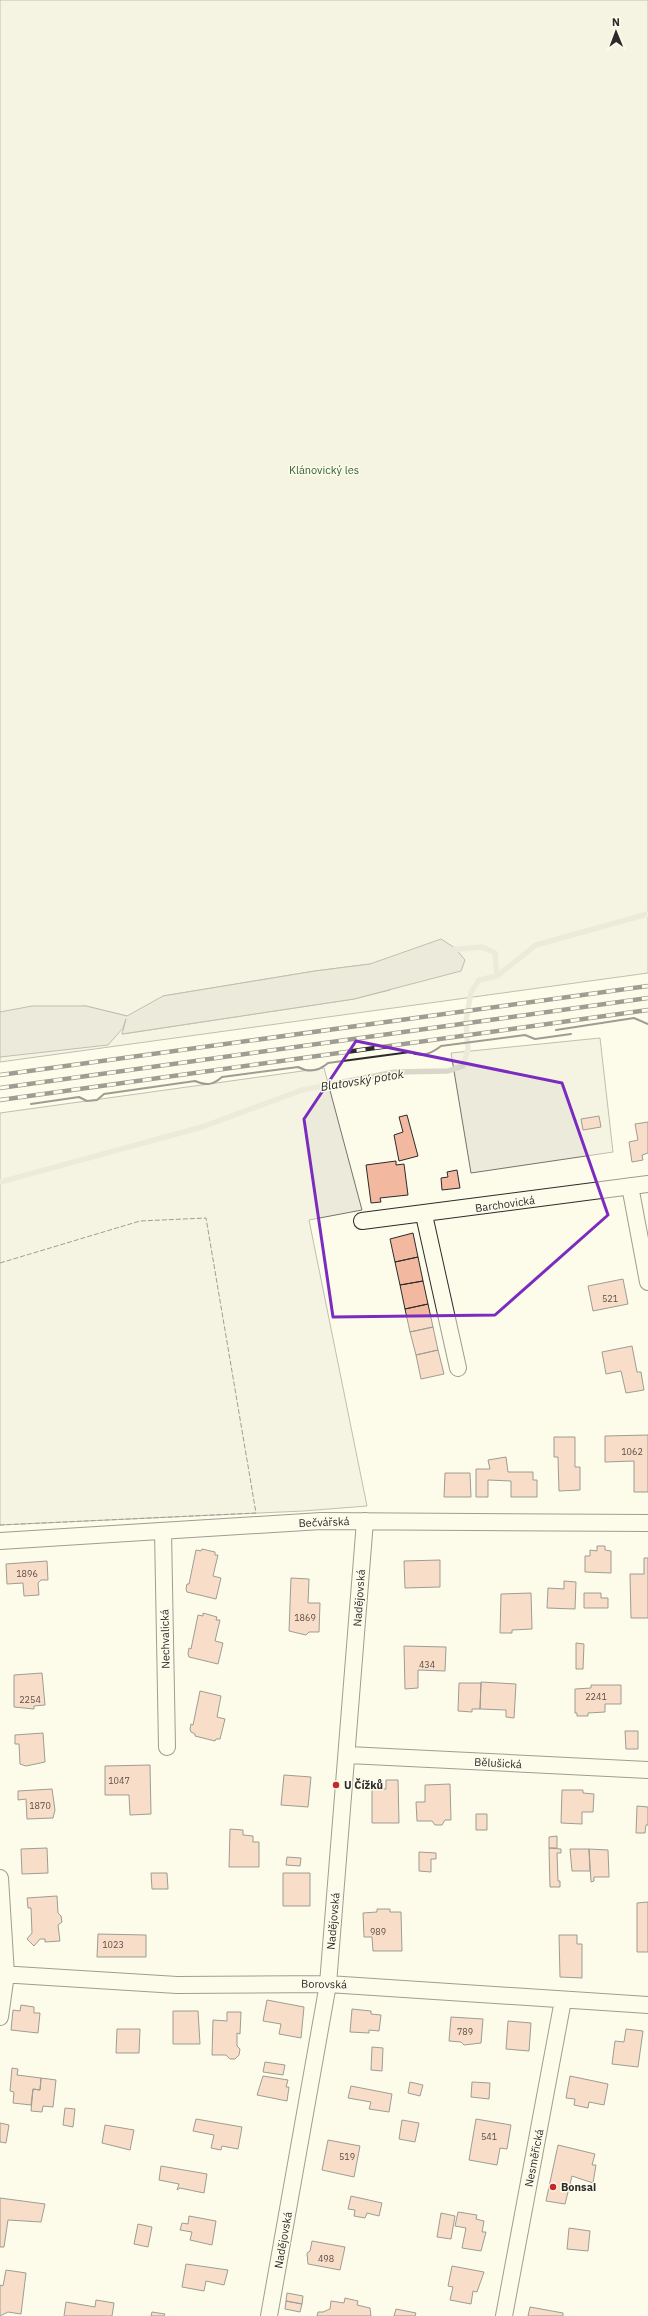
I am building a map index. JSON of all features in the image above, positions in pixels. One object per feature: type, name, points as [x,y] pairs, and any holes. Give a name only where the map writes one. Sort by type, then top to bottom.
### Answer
[{"type":"street","name":"Barchovická","points":[[362,1221],[424,1215],[648,1184]]},
{"type":"street","points":[[630,1186],[648,1282]]},
{"type":"street","points":[[424,1215],[458,1368]]},
{"type":"street","name":"Bečvářská","points":[[0,1541],[321,1521],[648,1523]]},
{"type":"street","name":"Nadějovská","points":[[269,2316],[328,1984],[348,1755],[365,1521]]},
{"type":"street","name":"Nechvalická","points":[[163,1531],[167,1747]]},
{"type":"street","name":"Bělušická","points":[[348,1755],[648,1770]]},
{"type":"street","points":[[0,1878],[3,1974],[0,2017]]},
{"type":"street","name":"Borovská","points":[[3,1974],[177,1985],[328,1984],[648,2005]]},
{"type":"street","name":"Nesměřická","points":[[504,2316],[563,2000]]},
{"type":"highlighted area","points":[[356,1041],[562,1083],[608,1215],[495,1315],[333,1317],[304,1119]]},
{"type":"green space","name":"Klánovický les","points":[[0,0],[648,0],[648,973],[0,1062],[0,1057],[127,1016],[86,1006],[0,1012]],"holes":[[[370,964],[390,990],[354,999],[123,1034],[163,996],[315,971]]]},
{"type":"green space","points":[[600,1038],[613,1152],[471,1173],[451,1053]]},
{"type":"green space","points":[[324,1068],[362,1210],[309,1220],[367,1506],[303,1511],[0,1525],[0,1113]]},
{"type":"shaded area","points":[[441,939],[455,948],[465,960],[461,971],[354,999],[122,1034],[126,1019],[123,1028],[108,1045],[0,1057],[0,1012],[32,1006],[86,1006],[127,1016],[163,996],[315,971],[370,964]]},
{"type":"building","points":[[407,1115],[418,1156],[399,1161],[394,1135],[403,1132],[399,1117]]},
{"type":"building","points":[[599,1116],[601,1127],[583,1130],[581,1119]]},
{"type":"building","points":[[648,1122],[648,1153],[642,1155],[643,1160],[632,1162],[629,1142],[638,1140],[635,1124]]},
{"type":"building","points":[[396,1161],[396,1165],[404,1164],[408,1195],[380,1198],[381,1202],[371,1203],[366,1165]]},
{"type":"building","points":[[457,1170],[460,1188],[442,1190],[441,1178],[448,1177],[447,1172]]},
{"type":"building","points":[[413,1233],[418,1257],[395,1262],[390,1239]]},
{"type":"building","points":[[418,1257],[423,1281],[400,1285],[395,1262]]},
{"type":"building","points":[[623,1279],[628,1304],[593,1311],[588,1286]]},
{"type":"building","points":[[423,1281],[428,1304],[405,1309],[400,1285]]},
{"type":"building","points":[[428,1304],[433,1327],[410,1332],[405,1309]]},
{"type":"building","points":[[433,1327],[438,1350],[416,1355],[410,1332]]},
{"type":"building","points":[[632,1346],[637,1372],[641,1372],[644,1390],[626,1393],[621,1371],[606,1374],[602,1352]]},
{"type":"building","points":[[438,1350],[444,1374],[421,1379],[416,1355]]},
{"type":"building","points":[[648,1435],[648,1492],[634,1492],[634,1461],[605,1462],[605,1436]]},
{"type":"building","points":[[554,1437],[575,1437],[575,1467],[580,1467],[580,1490],[559,1491],[558,1457],[554,1457]]},
{"type":"building","points":[[506,1457],[508,1472],[533,1472],[533,1480],[537,1480],[537,1497],[511,1497],[511,1481],[488,1480],[488,1497],[476,1497],[476,1469],[490,1469],[488,1460]]},
{"type":"building","points":[[445,1473],[470,1473],[471,1497],[444,1497]]},
{"type":"building","points":[[597,1546],[605,1546],[605,1550],[611,1551],[611,1573],[585,1572],[585,1556],[590,1556],[590,1550],[597,1551]]},
{"type":"building","points":[[202,1549],[215,1552],[215,1555],[218,1555],[213,1576],[221,1578],[216,1599],[187,1592],[186,1589],[187,1584],[189,1584],[196,1550],[201,1551]]},
{"type":"building","points":[[644,1558],[648,1558],[648,1618],[631,1618],[630,1574],[644,1574]]},
{"type":"building","points":[[440,1560],[440,1587],[405,1588],[404,1561]]},
{"type":"building","points":[[47,1561],[48,1580],[41,1580],[38,1583],[39,1595],[24,1596],[23,1583],[7,1584],[6,1564]]},
{"type":"building","points":[[291,1578],[309,1579],[308,1603],[320,1603],[319,1632],[309,1632],[306,1635],[289,1631]]},
{"type":"building","points":[[564,1581],[576,1582],[575,1609],[547,1608],[548,1588],[564,1589]]},
{"type":"building","points":[[531,1593],[532,1629],[512,1630],[512,1633],[500,1633],[501,1594]]},
{"type":"building","points":[[584,1593],[601,1593],[601,1598],[608,1598],[608,1608],[584,1608]]},
{"type":"building","points":[[203,1613],[217,1617],[216,1620],[220,1620],[215,1641],[223,1643],[218,1664],[189,1657],[188,1654],[189,1648],[191,1649],[198,1615],[203,1616]]},
{"type":"building","points":[[576,1643],[584,1644],[583,1669],[576,1669]]},
{"type":"building","points":[[404,1646],[446,1647],[445,1671],[418,1670],[418,1688],[405,1689]]},
{"type":"building","points":[[42,1673],[45,1705],[34,1706],[34,1709],[14,1707],[14,1675]]},
{"type":"building","points":[[481,1682],[516,1684],[514,1718],[506,1717],[506,1710],[480,1709]]},
{"type":"building","points":[[459,1683],[481,1683],[480,1709],[472,1709],[472,1712],[458,1711]]},
{"type":"building","points":[[591,1685],[621,1685],[621,1704],[605,1704],[605,1712],[588,1713],[588,1716],[577,1716],[577,1713],[575,1713],[575,1689],[591,1688]]},
{"type":"building","points":[[200,1691],[221,1696],[217,1717],[225,1719],[220,1739],[216,1739],[215,1741],[195,1736],[190,1729],[191,1724],[193,1725]]},
{"type":"building","points":[[625,1731],[638,1731],[638,1749],[626,1749]]},
{"type":"building","points":[[43,1733],[45,1762],[26,1766],[20,1764],[19,1744],[15,1744],[15,1735]]},
{"type":"building","points":[[150,1765],[151,1814],[130,1815],[129,1795],[105,1795],[105,1766]]},
{"type":"building","points":[[284,1775],[311,1777],[308,1807],[281,1805]]},
{"type":"building","points":[[386,1780],[398,1780],[399,1823],[372,1823],[372,1789],[386,1789]]},
{"type":"building","points":[[450,1784],[451,1820],[445,1820],[442,1825],[435,1825],[432,1821],[417,1821],[416,1802],[425,1802],[425,1785]]},
{"type":"building","points":[[52,1789],[55,1810],[53,1818],[27,1819],[26,1799],[18,1800],[18,1791]]},
{"type":"building","points":[[562,1790],[583,1790],[583,1793],[594,1794],[593,1812],[582,1812],[582,1824],[561,1823]]},
{"type":"building","points":[[637,1806],[648,1807],[648,1825],[646,1825],[645,1833],[636,1833]]},
{"type":"building","points":[[476,1814],[487,1814],[487,1830],[476,1830]]},
{"type":"building","points":[[230,1829],[243,1830],[243,1835],[253,1836],[253,1842],[259,1842],[259,1867],[229,1867]]},
{"type":"building","points":[[557,1836],[557,1848],[549,1848],[549,1837]]},
{"type":"building","points":[[47,1848],[48,1873],[22,1874],[21,1849]]},
{"type":"building","points":[[549,1848],[561,1849],[561,1853],[557,1853],[558,1881],[560,1881],[560,1887],[550,1887]]},
{"type":"building","points":[[570,1849],[589,1849],[590,1871],[572,1871]]},
{"type":"building","points":[[589,1849],[608,1850],[609,1877],[594,1877],[594,1881],[591,1882]]},
{"type":"building","points":[[419,1852],[436,1853],[436,1859],[431,1859],[431,1872],[419,1871]]},
{"type":"building","points":[[287,1857],[301,1858],[300,1866],[286,1865]]},
{"type":"building","points":[[151,1873],[167,1873],[168,1889],[152,1889]]},
{"type":"building","points":[[283,1873],[310,1873],[310,1906],[283,1906]]},
{"type":"building","points":[[57,1896],[58,1913],[61,1916],[62,1922],[58,1925],[60,1941],[45,1942],[45,1939],[40,1939],[34,1946],[27,1939],[32,1933],[31,1908],[28,1908],[27,1898]]},
{"type":"building","points":[[648,1902],[648,1952],[637,1952],[637,1903]]},
{"type":"building","points":[[377,1909],[390,1909],[390,1912],[401,1912],[402,1951],[373,1951],[372,1937],[364,1937],[363,1913],[377,1912]]},
{"type":"building","points":[[98,1934],[146,1935],[146,1957],[97,1957]]},
{"type":"building","points":[[559,1935],[577,1935],[577,1944],[582,1944],[582,1978],[560,1977]]},
{"type":"building","points":[[267,2000],[304,2007],[301,2038],[279,2034],[281,2024],[263,2021]]},
{"type":"building","points":[[21,2005],[34,2007],[34,2013],[40,2013],[38,2033],[11,2030],[13,2010],[20,2011]]},
{"type":"building","points":[[352,2009],[371,2011],[371,2014],[381,2015],[379,2031],[369,2030],[369,2033],[350,2032]]},
{"type":"building","points":[[173,2011],[198,2011],[200,2044],[173,2044]]},
{"type":"building","points":[[227,2012],[241,2012],[240,2034],[237,2033],[237,2046],[240,2049],[239,2055],[235,2059],[230,2059],[226,2055],[212,2055],[213,2020],[227,2021]]},
{"type":"building","points":[[451,2017],[483,2019],[481,2043],[464,2045],[461,2042],[449,2041]]},
{"type":"building","points":[[508,2021],[531,2023],[529,2051],[506,2049]]},
{"type":"building","points":[[117,2029],[140,2029],[139,2053],[116,2053]]},
{"type":"building","points":[[626,2029],[643,2031],[638,2067],[612,2064],[615,2041],[624,2042]]},
{"type":"building","points":[[372,2047],[383,2048],[382,2071],[371,2070]]},
{"type":"building","points":[[265,2062],[285,2065],[283,2075],[263,2072]]},
{"type":"building","points":[[12,2068],[18,2069],[17,2075],[41,2078],[40,2090],[33,2089],[31,2105],[13,2103],[14,2092],[10,2091]]},
{"type":"building","points":[[263,2076],[288,2080],[286,2087],[289,2087],[287,2101],[257,2095]]},
{"type":"building","points":[[570,2076],[608,2084],[604,2105],[589,2102],[588,2108],[574,2105],[575,2099],[566,2098]]},
{"type":"building","points":[[41,2078],[56,2080],[53,2107],[43,2106],[42,2112],[31,2111],[33,2089],[40,2090]]},
{"type":"building","points":[[410,2082],[423,2085],[420,2096],[408,2093]]},
{"type":"building","points":[[472,2082],[490,2083],[489,2099],[471,2097]]},
{"type":"building","points":[[351,2086],[392,2094],[389,2112],[369,2109],[371,2102],[348,2098]]},
{"type":"building","points":[[65,2108],[75,2109],[73,2127],[63,2125]]},
{"type":"building","points":[[196,2119],[242,2127],[238,2149],[222,2146],[221,2150],[211,2148],[214,2135],[193,2131]]},
{"type":"building","points":[[476,2119],[511,2125],[507,2149],[500,2148],[497,2165],[469,2160]]},
{"type":"building","points":[[402,2120],[419,2123],[415,2142],[399,2139]]},
{"type":"building","points":[[0,2123],[9,2125],[6,2143],[0,2142]]},
{"type":"building","points":[[105,2125],[134,2130],[130,2150],[102,2143]]},
{"type":"building","points":[[328,2140],[360,2146],[354,2177],[322,2170]]},
{"type":"building","points":[[558,2145],[595,2154],[592,2165],[596,2165],[593,2183],[572,2176],[565,2204],[546,2201]]},
{"type":"building","points":[[161,2166],[207,2174],[204,2193],[180,2188],[177,2190],[179,2184],[159,2180]]},
{"type":"building","points":[[351,2196],[382,2203],[379,2216],[367,2213],[365,2218],[354,2216],[355,2210],[348,2209]]},
{"type":"building","points":[[0,2198],[45,2204],[41,2222],[8,2220],[4,2247],[0,2247]]},
{"type":"building","points":[[458,2212],[477,2215],[476,2219],[484,2221],[482,2232],[486,2232],[481,2251],[462,2248],[466,2228],[455,2226]]},
{"type":"building","points":[[441,2213],[455,2216],[451,2239],[437,2237]]},
{"type":"building","points":[[189,2216],[216,2221],[212,2245],[190,2240],[192,2232],[180,2230],[182,2223],[188,2224]]},
{"type":"building","points":[[138,2224],[152,2227],[148,2247],[134,2244]]},
{"type":"building","points":[[569,2228],[590,2231],[588,2251],[567,2249]]},
{"type":"building","points":[[312,2241],[345,2247],[340,2270],[308,2264],[307,2253],[310,2251]]},
{"type":"building","points":[[186,2264],[228,2270],[224,2285],[206,2281],[204,2291],[182,2287]]},
{"type":"building","points":[[452,2266],[484,2272],[477,2292],[473,2291],[471,2304],[450,2300],[453,2287],[448,2286]]},
{"type":"building","points":[[6,2270],[26,2273],[21,2314],[8,2312],[0,2316],[0,2285],[3,2286]]},
{"type":"building","points":[[287,2293],[303,2296],[302,2304],[286,2301]]},
{"type":"building","points":[[345,2298],[358,2301],[357,2305],[370,2308],[371,2316],[317,2316],[318,2312],[323,2312],[330,2309],[331,2301],[344,2303]]},
{"type":"building","points":[[96,2300],[114,2303],[112,2316],[64,2316],[66,2302],[95,2307]]},
{"type":"building","points":[[286,2301],[302,2304],[300,2312],[285,2309]]},
{"type":"building","points":[[530,2307],[563,2313],[563,2316],[528,2316]]},
{"type":"building","points":[[396,2309],[416,2313],[415,2316],[394,2316]]},
{"type":"building","points":[[152,2312],[165,2314],[164,2316],[151,2316]]},
{"type":"waterway","name":"Blatovský potok","points":[[0,1182],[202,1127],[302,1090],[395,1072],[448,1071],[463,1066],[468,1049],[466,1021],[471,992],[479,980],[497,976],[536,945],[648,914]]},
{"type":"waterway","points":[[448,950],[482,947],[495,953],[497,976]]},
{"type":"railway","points":[[0,1075],[648,986]]},
{"type":"railway","points":[[0,1088],[648,998]]},
{"type":"railway","points":[[0,1100],[648,1010]]},
{"type":"fence","points":[[0,1263],[140,1221],[206,1218],[256,1513],[0,1525]]},
{"type":"wall","points":[[556,1030],[634,1018],[648,1024]]},
{"type":"wall","points":[[31,1104],[79,1097],[87,1101],[97,1100],[104,1094],[195,1081],[203,1084],[209,1084],[216,1082],[222,1077],[298,1067],[306,1070],[314,1070],[321,1068],[328,1063],[410,1052],[414,1054],[426,1054],[441,1046],[525,1035],[535,1039],[571,1034]]},
{"type":"place","name":"U Čížků","points":[[336,1785]]},
{"type":"place","name":"Bonsai","points":[[553,2187]]}]
